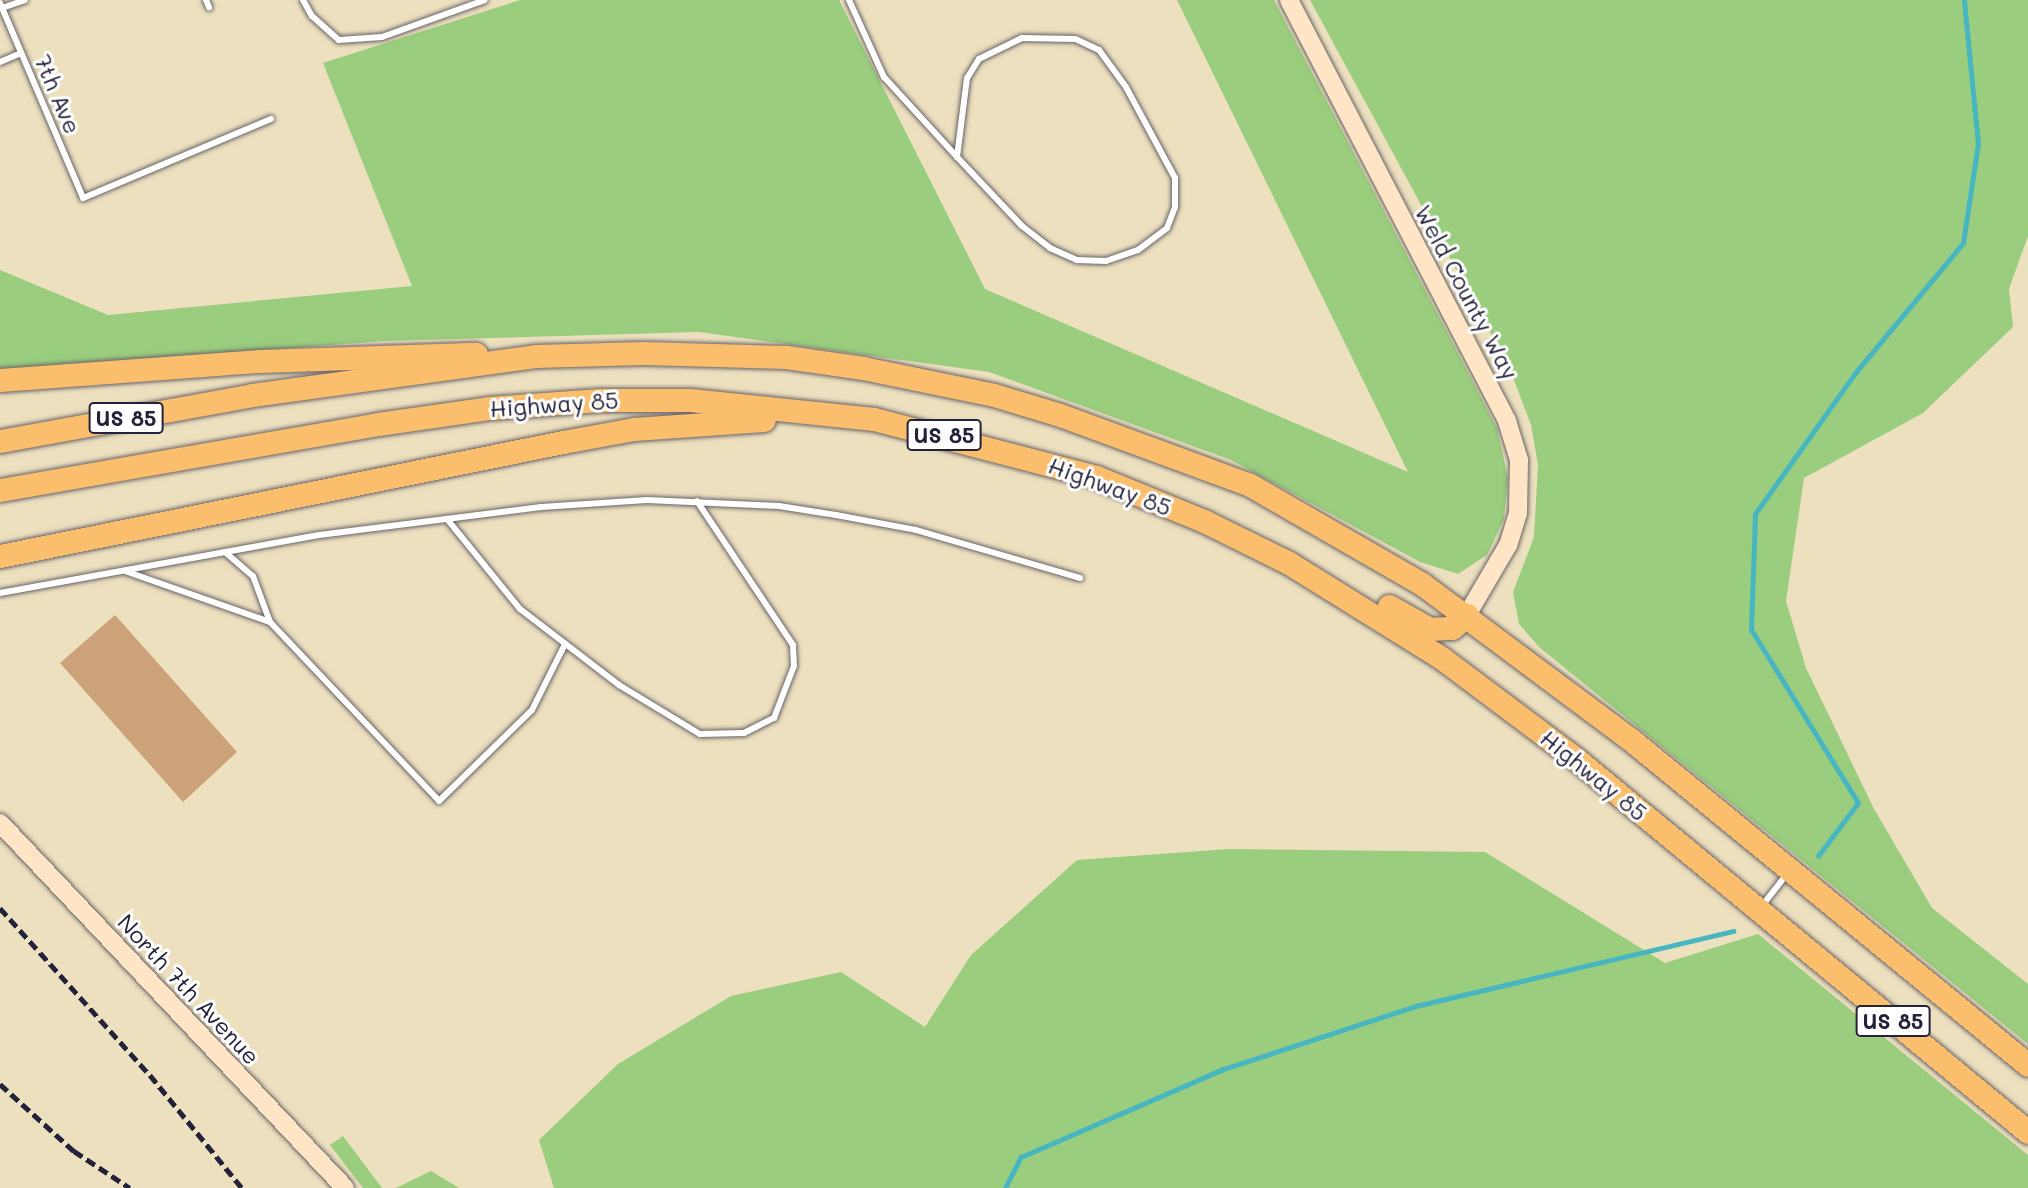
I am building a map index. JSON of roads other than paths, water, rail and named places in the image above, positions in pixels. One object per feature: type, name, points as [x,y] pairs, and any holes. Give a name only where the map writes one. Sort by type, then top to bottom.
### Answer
[{"type":"highway","name":"Highway 85","points":[[0,441],[252,395],[535,356],[643,353],[786,357],[994,395],[1172,453],[1250,485],[1341,534],[1467,615],[1619,731],[2028,1065]]},
{"type":"highway","points":[[0,380],[416,354],[535,356]]},
{"type":"highway","name":"Highway 85","points":[[0,490],[489,408],[600,400],[690,400],[874,419],[1084,473],[1178,510],[1289,563],[1443,659],[1576,759],[2028,1132]]},
{"type":"highway","points":[[0,556],[634,429],[747,418],[826,425],[874,419]]},
{"type":"highway","points":[[1178,510],[1223,516],[1286,544],[1430,629],[1452,628],[1467,615]]},
{"type":"street","name":"Weld County Way","points":[[1289,0],[1507,421],[1519,460],[1518,513],[1508,545],[1467,615]]},
{"type":"street","name":"North 7th Avenue","points":[[0,822],[345,1188]]},
{"type":"lane","points":[[1,5],[25,0]]},
{"type":"lane","points":[[303,0],[312,16],[339,40],[382,37],[485,0]]},
{"type":"lane","points":[[849,0],[884,77],[957,157],[1021,226],[1050,248],[1077,260],[1106,261],[1138,250],[1167,228],[1175,206],[1175,178],[1126,87],[1099,50],[1075,39],[1023,38],[979,59],[967,78],[957,157]]},
{"type":"lane","name":"7th Ave","points":[[1,5],[83,198],[271,119]]},
{"type":"lane","points":[[0,62],[21,53]]},
{"type":"lane","points":[[446,519],[520,609],[619,685],[700,734],[744,733],[774,718],[794,666],[793,645],[697,501]]},
{"type":"lane","points":[[0,593],[225,552],[446,519],[541,507],[697,501],[779,506],[916,530],[1080,578]]},
{"type":"lane","points":[[225,552],[253,576],[270,622],[439,801],[532,710],[565,645]]},
{"type":"lane","points":[[123,571],[270,622]]},
{"type":"lane","points":[[1758,910],[1790,870]]},
{"type":"waterway","points":[[1818,856],[1858,803],[1751,630],[1755,514],[1856,372],[1963,243],[1978,144],[1964,0]]},
{"type":"waterway","points":[[1005,1188],[1021,1157],[1221,1070],[1416,1006],[1733,931]]},
{"type":"railway","points":[[0,908],[150,1075],[242,1188]]},
{"type":"railway","points":[[0,1084],[74,1151],[130,1188]]}]
